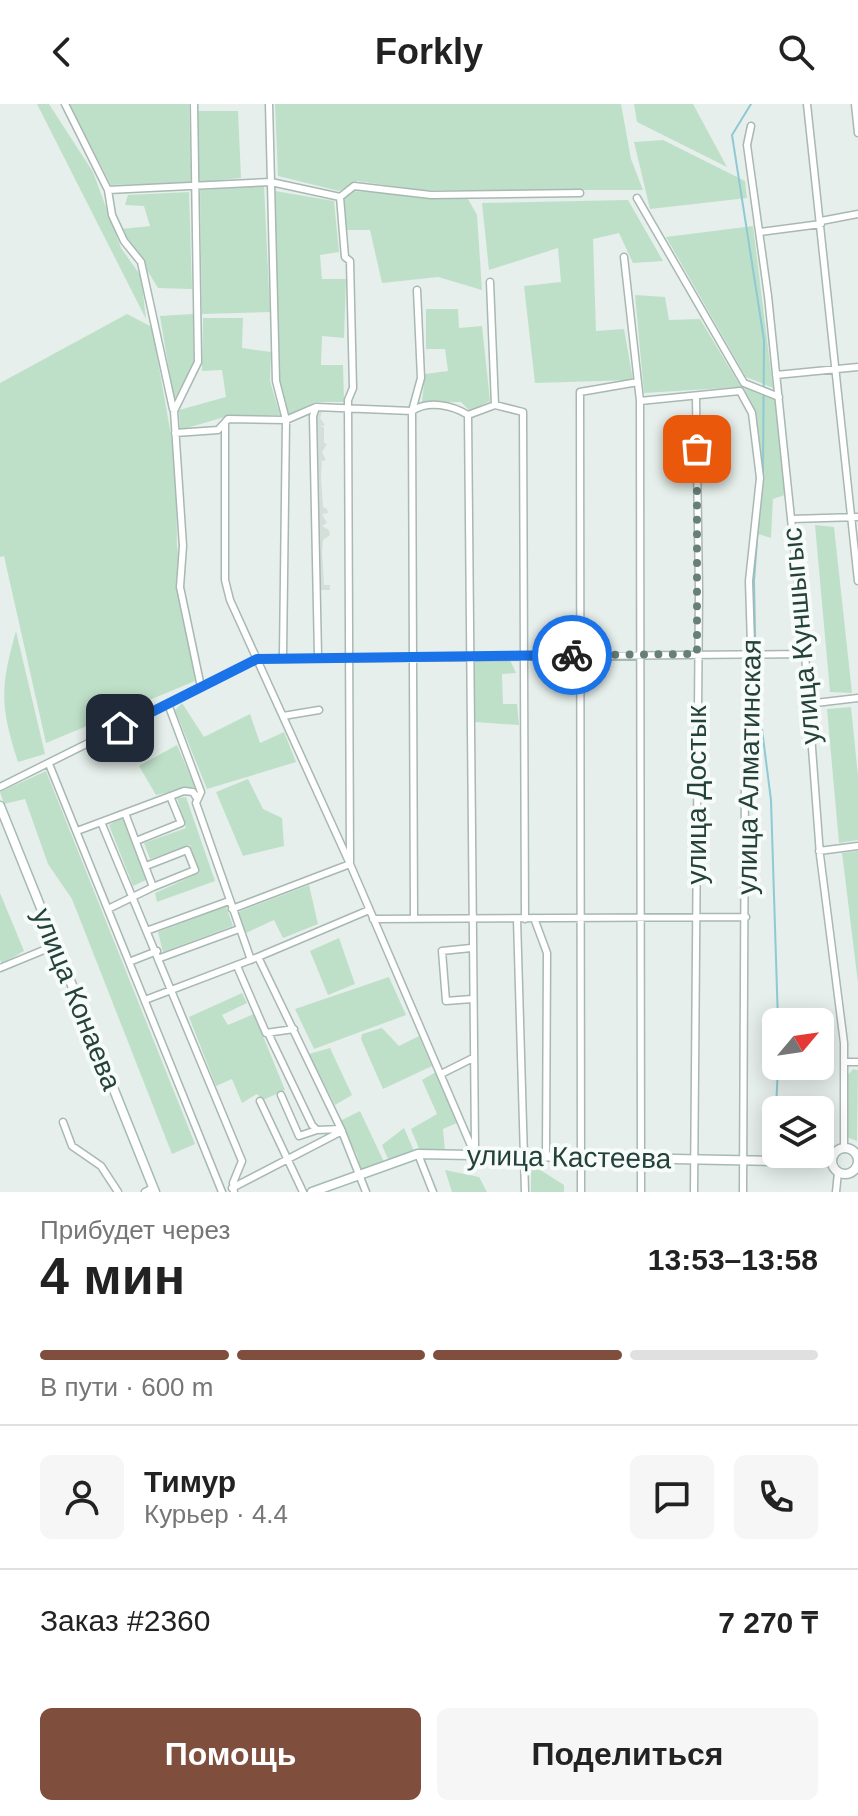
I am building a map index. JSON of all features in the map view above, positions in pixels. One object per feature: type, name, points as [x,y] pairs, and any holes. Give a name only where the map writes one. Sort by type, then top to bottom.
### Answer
[{"type":"street","points":[[65,104],[108,190],[112,215],[124,241],[141,262],[174,411],[183,546],[180,587],[201,687]]},
{"type":"street","points":[[174,411],[198,362],[194,104]]},
{"type":"street","points":[[269,104],[276,381],[286,420],[283,656]]},
{"type":"street","points":[[807,104],[855,517],[858,581]]},
{"type":"street","points":[[855,104],[858,133]]},
{"type":"street","name":"улица Куншыгыс","points":[[751,126],[747,145],[779,397],[805,654],[819,851],[844,1062],[844,1148]]},
{"type":"street","points":[[108,190],[271,182],[340,197]]},
{"type":"street","points":[[340,197],[354,186],[431,195],[580,193]]},
{"type":"street","points":[[340,197],[345,257],[350,261],[353,388],[348,400],[350,864]]},
{"type":"street","points":[[637,198],[744,383],[779,397]]},
{"type":"street","points":[[760,232],[858,214]]},
{"type":"street","points":[[624,257],[640,401],[641,1192]]},
{"type":"street","points":[[490,282],[495,405]]},
{"type":"street","points":[[414,919],[412,411],[421,378],[417,290]]},
{"type":"street","points":[[776,375],[858,367]]},
{"type":"street","points":[[581,1192],[583,655],[580,392],[638,382]]},
{"type":"street","name":"улица Алматинская","points":[[696,398],[740,391],[752,413],[760,478],[749,581],[754,740],[745,772],[743,1192]]},
{"type":"street","points":[[640,401],[696,398]]},
{"type":"street","name":"улица Достык","points":[[694,1192],[696,398]]},
{"type":"street","points":[[468,415],[455,407],[421,405],[412,411],[316,407],[286,420],[228,419],[225,425],[225,580],[475,1155]]},
{"type":"street","points":[[468,415],[495,405],[523,412],[525,655],[521,919],[525,1192]]},
{"type":"street","points":[[316,407],[313,416],[318,656]]},
{"type":"street","points":[[468,415],[470,919],[475,1155]]},
{"type":"street","points":[[175,433],[218,430],[225,425]]},
{"type":"street","points":[[791,519],[855,517]]},
{"type":"street","points":[[0,787],[257,659],[283,656],[805,654]]},
{"type":"street","points":[[807,704],[858,698]]},
{"type":"street","points":[[168,704],[201,792],[196,797]]},
{"type":"street","points":[[283,716],[319,710]]},
{"type":"street","points":[[49,764],[222,1192]]},
{"type":"street","points":[[77,831],[189,790],[196,797],[239,929],[294,1029],[342,1130],[366,1192]]},
{"type":"street","points":[[136,841],[181,823],[170,796]]},
{"type":"street","name":"улица Конаева","points":[[0,806],[151,1191]]},
{"type":"street","points":[[125,813],[153,887]]},
{"type":"street","points":[[101,822],[174,990],[242,1161],[233,1190]]},
{"type":"street","points":[[819,851],[858,846]]},
{"type":"street","points":[[108,909],[195,870],[187,850],[146,866]]},
{"type":"street","points":[[149,930],[350,864]]},
{"type":"street","points":[[145,1000],[237,966],[369,910]]},
{"type":"street","points":[[373,919],[746,917]]},
{"type":"street","points":[[534,918],[547,953],[546,1157]]},
{"type":"street","points":[[129,962],[239,929]]},
{"type":"street","points":[[0,968],[56,945]]},
{"type":"street","points":[[471,948],[442,951],[446,1001],[472,999]]},
{"type":"street","points":[[237,966],[317,1130]]},
{"type":"street","points":[[269,1035],[294,1029]]},
{"type":"street","points":[[441,1074],[473,1058]]},
{"type":"street","points":[[844,1062],[858,1062]]},
{"type":"street","points":[[281,1095],[299,1136],[317,1130],[342,1130]]},
{"type":"street","points":[[260,1101],[303,1192]]},
{"type":"street","points":[[63,1122],[72,1146],[101,1166],[118,1192]]},
{"type":"street","points":[[233,1190],[286,1158],[342,1130]]},
{"type":"street","points":[[834,1158],[837,1151],[856,1148],[856,1168],[849,1173],[838,1172]]},
{"type":"street","points":[[418,1154],[433,1192]]},
{"type":"street","name":"улица Кастеева","points":[[312,1192],[418,1154],[762,1160]]},
{"type":"street","points":[[834,1165],[838,1172],[836,1192]]},
{"type":"shaded area","points":[[315,412],[322,412],[320,418],[325,425],[320,427],[324,427],[324,443],[327,444],[322,452],[326,460],[322,461],[321,477],[323,507],[328,513],[322,514],[327,523],[322,526],[329,530],[330,535],[323,540],[322,552],[324,585],[330,585],[330,590],[319,590]]},
{"type":"green space","points":[[37,104],[49,104],[93,172],[121,248],[141,276],[146,319]]},
{"type":"green space","points":[[69,104],[189,104],[191,183],[111,185]]},
{"type":"green space","points":[[275,104],[621,104],[631,159],[643,190],[421,190],[357,181],[339,191],[278,176]]},
{"type":"green space","points":[[634,104],[693,104],[727,167],[637,122]]},
{"type":"green space","points":[[194,111],[238,111],[241,178],[199,182]]},
{"type":"green space","points":[[663,140],[745,181],[747,198],[650,209],[634,142]]},
{"type":"green space","points":[[264,186],[270,312],[202,314],[200,190]]},
{"type":"green space","points":[[275,191],[334,201],[339,252],[320,255],[322,279],[346,279],[344,338],[322,336],[321,365],[343,365],[344,402],[315,402],[288,415],[279,379]]},
{"type":"green space","points":[[354,191],[468,199],[477,215],[482,290],[438,277],[382,283],[370,230],[346,230],[344,198]]},
{"type":"green space","points":[[189,192],[192,289],[158,288],[122,229],[150,226],[144,206],[125,205],[128,195]]},
{"type":"green space","points":[[628,200],[663,261],[633,263],[619,233],[593,239],[596,331],[624,329],[633,380],[535,383],[524,286],[561,282],[558,248],[489,270],[482,203]]},
{"type":"green space","points":[[753,226],[773,388],[746,377],[666,237]]},
{"type":"green space","points":[[635,295],[665,297],[669,320],[700,319],[741,387],[644,393]]},
{"type":"green space","points":[[426,309],[458,309],[459,328],[482,326],[490,401],[470,411],[461,402],[422,402],[425,374],[448,371],[445,349],[426,349]]},
{"type":"green space","points":[[127,314],[152,327],[176,464],[177,546],[195,681],[46,743],[4,556],[0,557],[0,383]]},
{"type":"green space","points":[[193,314],[194,363],[174,400],[160,316]]},
{"type":"green space","points":[[203,318],[243,318],[242,348],[271,352],[270,381],[280,415],[228,416],[180,430],[179,410],[226,397],[222,370],[202,371]]},
{"type":"green space","points":[[744,388],[775,399],[785,495],[773,499],[771,538],[758,534],[761,460],[756,423]]},
{"type":"green space","points":[[815,525],[834,527],[852,693],[830,692]]},
{"type":"green space","points":[[16,631],[45,754],[18,762],[4,697]]},
{"type":"green space","points":[[509,658],[516,673],[502,674],[503,704],[517,704],[519,725],[475,722],[475,660]]},
{"type":"green space","points":[[182,703],[204,737],[250,714],[260,743],[284,732],[296,762],[207,789],[175,710]]},
{"type":"green space","points":[[851,707],[858,776],[858,840],[839,843],[827,709]]},
{"type":"green space","points":[[177,745],[195,787],[156,795],[139,766]]},
{"type":"green space","points":[[46,771],[195,1144],[172,1154],[72,899],[48,864],[25,799],[4,804],[0,792]]},
{"type":"green space","points":[[248,779],[263,809],[282,818],[284,846],[243,856],[216,792]]},
{"type":"green space","points":[[186,797],[215,881],[157,902],[155,893],[199,873],[190,845],[150,859],[144,843],[186,828],[177,798]]},
{"type":"green space","points":[[123,817],[148,879],[133,886],[109,825]]},
{"type":"green space","points":[[858,851],[858,983],[842,853]]},
{"type":"green space","points":[[309,885],[318,924],[283,938],[274,920],[246,933],[238,912]]},
{"type":"green space","points":[[0,893],[24,951],[2,964],[0,960]]},
{"type":"green space","points":[[226,906],[233,926],[163,952],[158,932]]},
{"type":"green space","points":[[339,938],[355,984],[328,995],[310,951]]},
{"type":"green space","points":[[389,977],[406,1015],[314,1049],[295,1009]]},
{"type":"green space","points":[[242,993],[247,1003],[222,1015],[228,1025],[254,1014],[285,1090],[263,1100],[257,1094],[242,1103],[232,1079],[216,1086],[189,1017]]},
{"type":"green space","points":[[382,1028],[399,1046],[419,1036],[432,1066],[383,1089],[361,1039],[362,1034]]},
{"type":"green space","points":[[330,1048],[352,1095],[335,1105],[309,1054]]},
{"type":"green space","points":[[853,1069],[858,1070],[857,1141],[847,1137],[847,1076]]},
{"type":"green space","points":[[436,1072],[457,1123],[443,1129],[445,1151],[420,1151],[411,1129],[437,1114],[422,1080]]},
{"type":"green space","points":[[360,1111],[384,1162],[361,1171],[357,1155],[340,1121]]},
{"type":"green space","points":[[404,1128],[414,1151],[389,1161],[382,1145]]},
{"type":"green space","points":[[531,1164],[564,1185],[564,1192],[531,1192]]},
{"type":"green space","points":[[445,1170],[479,1177],[487,1192],[452,1192]]},
{"type":"waterway","points":[[751,104],[732,135],[764,340],[763,474]]},
{"type":"waterway","points":[[759,513],[754,581],[756,683],[771,800],[778,1008]]},
{"type":"waterway","points":[[777,1080],[777,1096]]},
{"type":"way so far","points":[[572,655],[697,654],[697,449]]},
{"type":"route","points":[[120,728],[257,659],[283,656],[572,655]]}]
